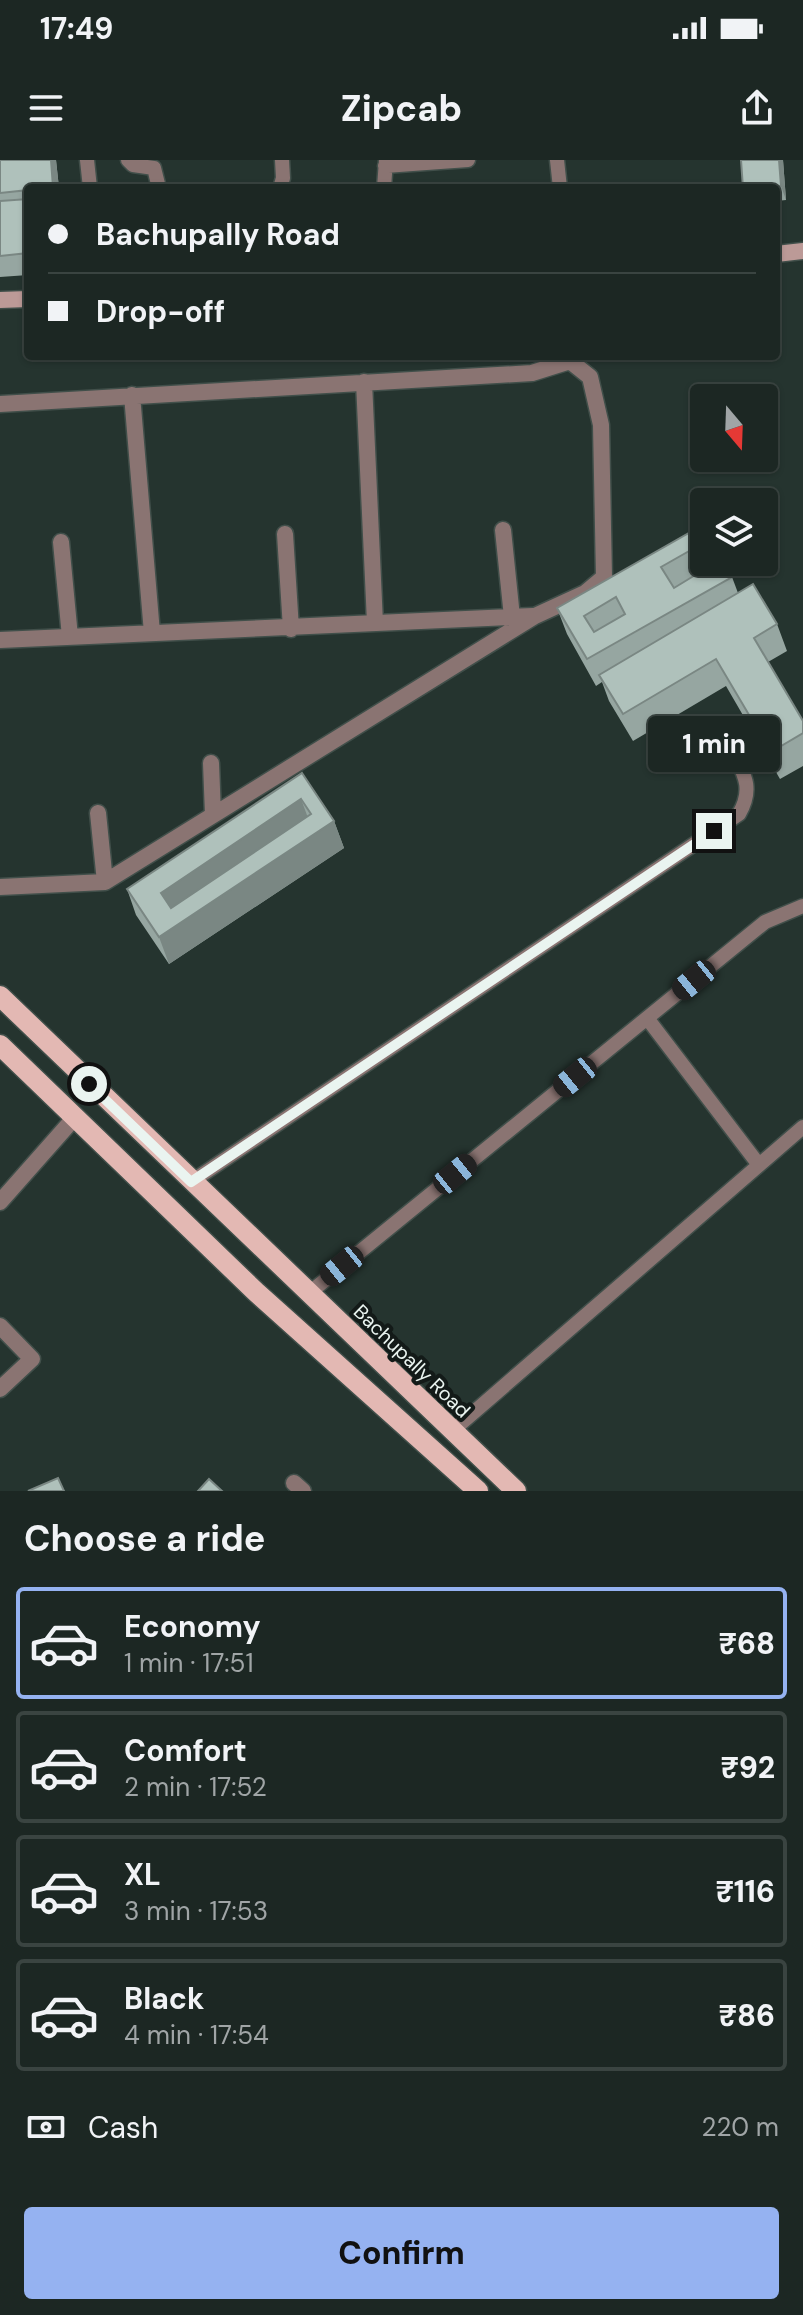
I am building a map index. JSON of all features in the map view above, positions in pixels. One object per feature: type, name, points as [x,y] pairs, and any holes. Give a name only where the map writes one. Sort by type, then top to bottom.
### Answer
[{"type":"main road","name":"Bachupally Road","points":[[0,996],[451,1432],[516,1491]]},
{"type":"main road","points":[[0,1045],[256,1292],[473,1489]]},
{"type":"street","points":[[780,254],[803,253]]},
{"type":"street","points":[[0,300],[24,299]]},
{"type":"street","points":[[0,404],[532,373],[570,361],[590,377],[601,425],[604,577],[585,593],[535,616],[105,882],[0,887]]},
{"type":"street","points":[[364,382],[375,623]]},
{"type":"street","points":[[132,395],[152,633]]},
{"type":"street","points":[[503,530],[512,617]]},
{"type":"street","points":[[285,534],[291,629]]},
{"type":"street","points":[[61,542],[70,637]]},
{"type":"street","points":[[0,640],[535,616]]},
{"type":"street","points":[[211,763],[213,815]]},
{"type":"street","points":[[98,813],[105,882]]},
{"type":"street","points":[[0,1202],[76,1116]]},
{"type":"street","points":[[0,1326],[32,1359],[0,1389]]},
{"type":"lane","points":[[87,160],[90,184]]},
{"type":"lane","points":[[128,160],[133,165],[154,168],[158,184]]},
{"type":"lane","points":[[281,184],[282,160]]},
{"type":"lane","points":[[384,184],[386,163],[468,160]]},
{"type":"lane","points":[[557,160],[560,184]]},
{"type":"lane","points":[[191,1182],[739,814],[749,792],[748,781],[732,749]]},
{"type":"lane","points":[[308,1294],[765,922],[803,906]]},
{"type":"lane","points":[[647,1018],[759,1165]]},
{"type":"lane","points":[[451,1432],[803,1127]]},
{"type":"building","points":[[0,160],[51,160],[53,184],[24,184],[24,190],[0,193]]},
{"type":"building","points":[[741,160],[779,160],[781,186],[743,184]]},
{"type":"building","points":[[24,199],[24,253],[0,256],[0,201]]},
{"type":"building","points":[[690,532],[690,551],[661,567],[674,588],[694,576],[731,576],[732,577],[587,659],[557,608]],"holes":[[[616,597],[625,614],[594,632],[584,616]]]},
{"type":"building","points":[[753,584],[777,624],[754,638],[803,721],[803,733],[771,752],[716,659],[623,714],[599,675]]},
{"type":"building","points":[[302,773],[334,821],[159,937],[127,889]],"holes":[[[301,799],[311,814],[171,908],[161,893]]]},
{"type":"building","points":[[58,1478],[64,1491],[28,1491]]},
{"type":"building","points":[[209,1479],[222,1491],[198,1491]]},
{"type":"route","points":[[89,1084],[191,1182],[714,831]]}]
